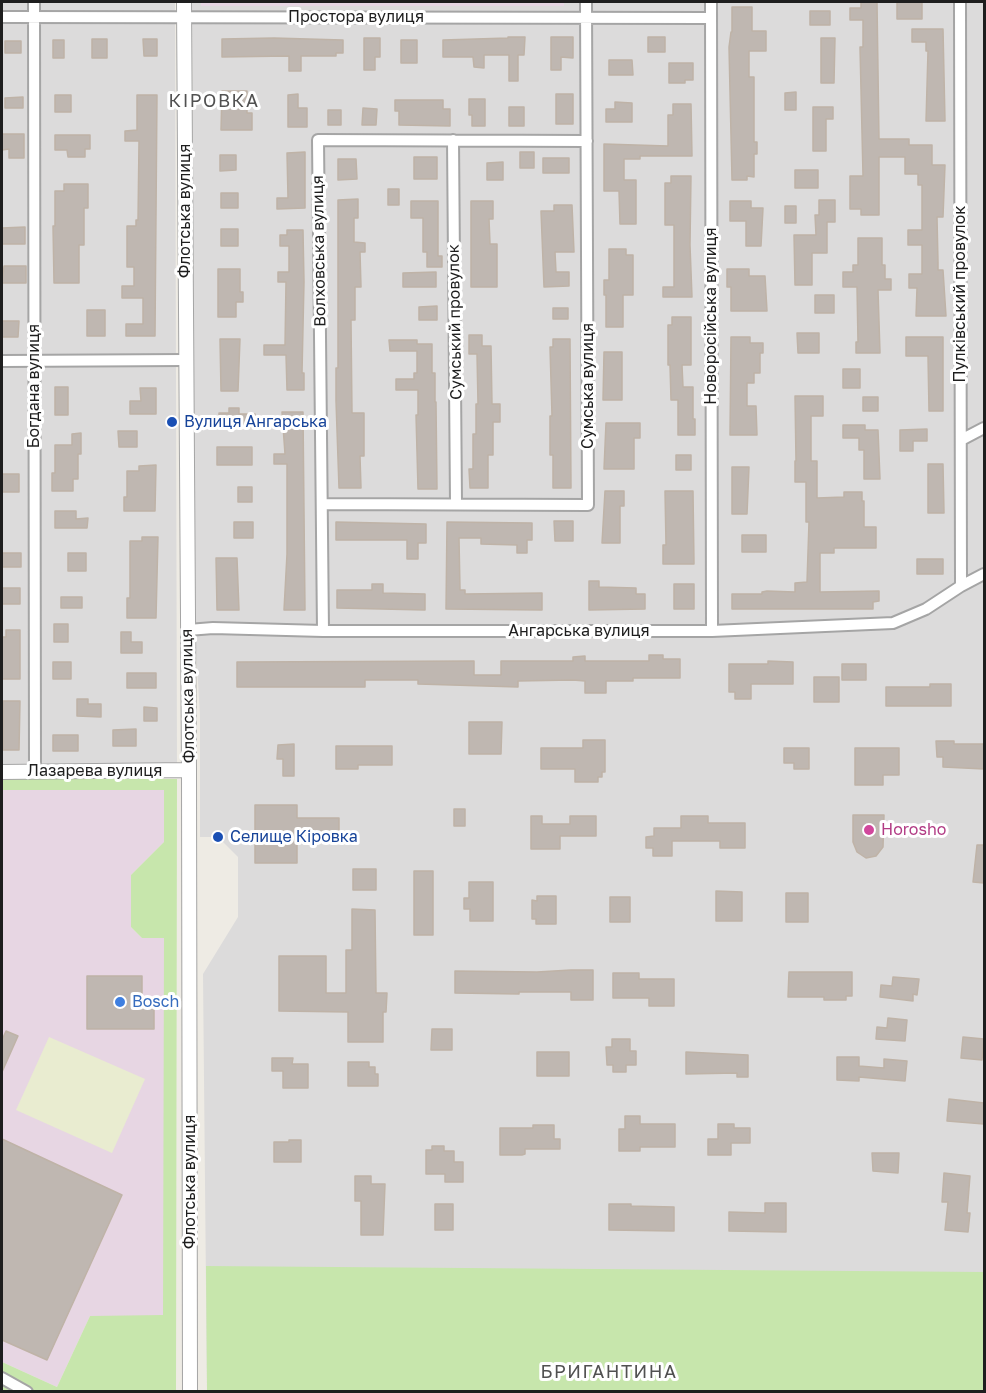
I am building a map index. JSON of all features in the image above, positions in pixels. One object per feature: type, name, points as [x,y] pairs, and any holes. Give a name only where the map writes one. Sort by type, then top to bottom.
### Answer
[{"type":"street","name":"Богдана вулиця","points":[[34,2],[35,771]]},
{"type":"street","name":"Флотська вулиця","points":[[184,2],[190,1392]]},
{"type":"street","name":"Сумська вулиця","points":[[322,504],[588,505],[586,2]]},
{"type":"street","name":"Новоросійська вулиця","points":[[711,2],[711,631]]},
{"type":"street","name":"Пулківський провулок","points":[[960,2],[961,586]]},
{"type":"street","name":"Простора вулиця","points":[[2,16],[711,18]]},
{"type":"street","name":"Волховська вулиця","points":[[323,631],[318,140],[586,141]]},
{"type":"street","name":"Сумський провулок","points":[[453,140],[456,504]]},
{"type":"street","points":[[2,361],[185,360]]},
{"type":"street","points":[[961,440],[984,428]]},
{"type":"street","name":"Ангарська вулиця","points":[[188,630],[213,628],[323,631],[711,631],[893,623],[926,609],[984,574]]},
{"type":"street","name":"Лазарева вулиця","points":[[2,772],[189,770]]},
{"type":"street","points":[[2,1378],[27,1392]]},
{"type":"shaded area","points":[[2,2],[175,2],[177,766],[2,767]]},
{"type":"shaded area","points":[[192,2],[984,2],[984,1391],[207,1391],[203,974],[238,917],[238,857],[218,837],[200,837],[200,715],[195,633]]},
{"type":"shaded area","points":[[201,2],[564,2],[564,6],[201,6]]},
{"type":"shaded area","points":[[164,789],[164,842],[131,875],[131,927],[142,938],[164,938],[164,1316],[90,1316],[57,1387],[2,1362],[2,790]]},
{"type":"green space","points":[[2,779],[177,779],[176,1391],[2,1391],[2,1362],[57,1387],[90,1316],[163,1315],[164,938],[142,938],[131,927],[131,875],[164,842],[164,790],[2,790]]},
{"type":"green space","points":[[49,1037],[145,1079],[112,1153],[16,1110]]},
{"type":"green space","points":[[206,1266],[984,1272],[984,1391],[207,1391]]},
{"type":"building","points":[[861,2],[877,2],[879,139],[909,139],[909,145],[932,145],[932,165],[945,165],[943,217],[937,217],[938,270],[943,270],[946,316],[916,316],[917,288],[909,288],[909,274],[922,274],[922,245],[908,245],[908,230],[922,230],[922,185],[918,185],[918,174],[905,174],[905,157],[879,157],[879,215],[861,215],[861,209],[850,209],[850,176],[863,176],[860,47],[863,47],[863,20],[850,20],[850,8],[861,8]]},
{"type":"building","points":[[897,2],[922,2],[922,19],[897,19]]},
{"type":"building","points":[[732,7],[752,7],[752,31],[766,31],[766,51],[749,51],[749,77],[754,77],[754,142],[757,142],[757,154],[754,154],[754,177],[747,176],[747,180],[732,180],[729,47],[732,32]]},
{"type":"building","points":[[810,11],[830,11],[830,25],[810,25]]},
{"type":"building","points":[[912,29],[943,29],[945,121],[926,121],[928,51],[926,51],[926,42],[912,42]]},
{"type":"building","points":[[525,37],[524,55],[518,55],[518,81],[509,81],[509,55],[484,55],[484,68],[474,67],[473,57],[443,57],[443,40]]},
{"type":"building","points":[[551,37],[573,37],[573,58],[561,57],[561,70],[551,70]]},
{"type":"building","points":[[648,37],[665,37],[665,52],[648,52]]},
{"type":"building","points":[[364,38],[380,38],[380,57],[375,57],[375,70],[364,70]]},
{"type":"building","points":[[821,38],[835,38],[834,83],[821,83]]},
{"type":"building","points":[[92,39],[107,39],[107,58],[92,58]]},
{"type":"building","points":[[143,39],[157,39],[157,56],[144,56]]},
{"type":"building","points":[[222,39],[343,40],[343,53],[336,53],[336,56],[301,56],[301,71],[289,71],[289,56],[222,57]]},
{"type":"building","points":[[53,40],[64,40],[64,58],[53,58]]},
{"type":"building","points":[[401,40],[417,40],[417,63],[401,63]]},
{"type":"building","points":[[5,41],[21,41],[21,53],[5,53]]},
{"type":"building","points":[[609,60],[632,60],[633,75],[609,75]]},
{"type":"building","points":[[669,63],[693,63],[693,80],[685,80],[685,83],[669,83]]},
{"type":"building","points":[[222,91],[247,91],[247,113],[252,113],[252,130],[221,130]]},
{"type":"building","points":[[796,92],[796,110],[785,110],[785,93]]},
{"type":"building","points":[[298,94],[298,108],[307,108],[307,127],[288,127],[288,95]]},
{"type":"building","points":[[556,94],[573,94],[573,124],[556,124]]},
{"type":"building","points":[[55,95],[71,95],[71,112],[55,112]]},
{"type":"building","points":[[137,95],[157,95],[155,336],[126,336],[126,324],[143,324],[143,298],[122,298],[122,286],[134,286],[134,267],[127,267],[127,226],[136,226],[136,220],[138,220],[139,141],[125,141],[125,131],[137,130]]},
{"type":"building","points":[[23,97],[23,108],[5,108],[5,98]]},
{"type":"building","points":[[469,99],[485,99],[485,126],[472,126]]},
{"type":"building","points":[[395,100],[443,100],[443,109],[450,109],[450,126],[399,125],[399,111],[395,111]]},
{"type":"building","points":[[615,102],[632,103],[632,122],[606,122],[606,109],[615,109]]},
{"type":"building","points":[[673,104],[691,104],[692,156],[640,156],[640,159],[624,159],[624,180],[636,180],[636,224],[620,224],[619,191],[604,191],[604,144],[668,146],[668,115],[673,115]]},
{"type":"building","points":[[509,107],[524,107],[524,126],[509,126]]},
{"type":"building","points":[[813,107],[833,107],[833,119],[826,119],[826,151],[813,151]]},
{"type":"building","points":[[363,108],[377,109],[376,125],[362,125]]},
{"type":"building","points":[[328,110],[341,110],[341,125],[328,125]]},
{"type":"building","points":[[2,134],[24,134],[24,158],[9,158],[9,149],[2,150]]},
{"type":"building","points":[[55,135],[90,135],[90,149],[85,149],[85,157],[68,157],[67,150],[55,150]]},
{"type":"building","points":[[305,152],[305,208],[277,209],[277,198],[288,198],[287,153]]},
{"type":"building","points":[[520,152],[534,152],[534,168],[520,168]]},
{"type":"building","points":[[220,155],[236,155],[236,170],[220,171]]},
{"type":"building","points":[[414,157],[437,157],[437,179],[414,179]]},
{"type":"building","points":[[543,158],[569,158],[569,173],[543,173]]},
{"type":"building","points":[[338,159],[356,159],[357,179],[338,180]]},
{"type":"building","points":[[503,162],[503,180],[487,180],[487,163]]},
{"type":"building","points":[[795,170],[818,170],[818,188],[795,188]]},
{"type":"building","points":[[671,176],[691,176],[692,297],[663,297],[663,287],[674,287],[674,225],[665,225],[665,183],[671,183]]},
{"type":"building","points":[[64,184],[88,184],[88,208],[84,208],[84,245],[79,245],[79,283],[54,283],[55,191],[64,191]]},
{"type":"building","points":[[388,189],[399,189],[399,205],[388,205]]},
{"type":"building","points":[[221,193],[238,193],[238,208],[221,208]]},
{"type":"building","points":[[358,199],[358,218],[354,218],[354,242],[365,243],[365,252],[360,252],[361,287],[355,287],[355,320],[351,320],[352,413],[364,413],[364,456],[360,456],[361,488],[339,488],[336,401],[338,200]]},
{"type":"building","points":[[819,200],[835,200],[835,222],[827,222],[827,253],[812,253],[812,285],[795,285],[794,235],[816,235],[815,215],[819,215]]},
{"type":"building","points":[[411,201],[438,201],[438,256],[442,256],[442,267],[427,267],[427,252],[423,252],[423,218],[411,218]]},
{"type":"building","points":[[471,201],[493,201],[493,219],[489,219],[490,244],[497,244],[497,287],[471,287]]},
{"type":"building","points":[[730,201],[751,201],[751,208],[763,208],[761,246],[746,246],[746,221],[730,221]]},
{"type":"building","points":[[554,205],[572,205],[574,252],[555,252],[556,272],[569,272],[569,286],[544,287],[541,211],[554,211]]},
{"type":"building","points":[[785,206],[796,206],[796,223],[785,223]]},
{"type":"building","points":[[25,227],[25,244],[2,244],[2,228]]},
{"type":"building","points":[[221,229],[238,229],[238,246],[221,246]]},
{"type":"building","points":[[287,230],[303,230],[302,373],[304,373],[304,390],[287,390],[286,355],[264,355],[264,345],[285,345],[286,282],[278,282],[278,272],[289,272],[289,246],[280,246],[280,235],[287,235]]},
{"type":"building","points":[[858,238],[882,238],[882,265],[885,265],[885,279],[891,279],[891,290],[878,290],[880,353],[856,353],[856,342],[858,342],[857,287],[843,287],[843,272],[853,272],[853,265],[858,265]]},
{"type":"building","points":[[609,249],[626,249],[626,255],[633,255],[633,295],[623,295],[623,327],[606,327],[604,280],[609,280]]},
{"type":"building","points":[[4,266],[26,266],[26,283],[2,283]]},
{"type":"building","points":[[218,269],[240,269],[240,292],[243,292],[243,302],[236,302],[236,317],[218,317]]},
{"type":"building","points":[[727,269],[749,269],[749,276],[765,276],[767,311],[731,311],[731,287],[727,287]]},
{"type":"building","points":[[436,272],[436,287],[403,287],[403,273]]},
{"type":"building","points":[[815,295],[834,295],[834,313],[815,313]]},
{"type":"building","points":[[437,306],[437,320],[419,320],[419,307]]},
{"type":"building","points":[[553,308],[568,308],[568,319],[553,319]]},
{"type":"building","points":[[87,310],[105,310],[105,336],[87,336]]},
{"type":"building","points":[[672,317],[691,317],[691,365],[682,365],[683,387],[693,387],[695,435],[678,435],[678,400],[671,400],[668,325],[672,325]]},
{"type":"building","points":[[2,321],[19,321],[18,337],[2,337]]},
{"type":"building","points":[[797,333],[819,333],[819,353],[798,353]]},
{"type":"building","points":[[469,335],[482,335],[482,346],[491,346],[492,404],[500,404],[500,422],[493,422],[493,455],[488,455],[488,488],[470,488],[469,469],[473,469],[473,434],[476,434],[476,404],[478,404],[477,354],[469,354]]},
{"type":"building","points":[[731,337],[750,337],[750,343],[763,343],[763,353],[760,353],[760,373],[754,373],[754,383],[747,383],[747,406],[756,406],[757,435],[730,435]]},
{"type":"building","points":[[906,337],[943,337],[943,411],[929,411],[928,356],[906,356]]},
{"type":"building","points":[[220,339],[240,339],[238,391],[221,391]]},
{"type":"building","points":[[553,339],[570,339],[571,488],[553,488],[553,455],[550,455],[550,416],[552,416],[550,347],[553,347]]},
{"type":"building","points":[[389,340],[417,340],[417,344],[432,344],[432,373],[435,373],[436,402],[437,489],[418,489],[416,415],[418,415],[418,390],[396,390],[396,379],[414,379],[414,373],[417,373],[417,351],[390,351]]},
{"type":"building","points":[[604,352],[622,352],[622,400],[603,400]]},
{"type":"building","points":[[843,369],[860,369],[860,388],[843,388]]},
{"type":"building","points":[[55,387],[68,387],[68,415],[55,415]]},
{"type":"building","points":[[140,388],[156,388],[156,414],[130,414],[130,401],[141,401]]},
{"type":"building","points":[[795,396],[823,396],[823,416],[811,416],[811,461],[817,461],[817,498],[844,497],[844,492],[862,492],[864,527],[876,527],[876,548],[834,548],[834,553],[820,553],[820,592],[879,591],[879,601],[873,602],[873,609],[732,609],[732,594],[762,594],[767,591],[795,592],[795,583],[807,582],[809,522],[806,522],[806,482],[795,482]]},
{"type":"building","points":[[863,397],[878,397],[878,411],[863,411]]},
{"type":"building","points":[[229,408],[239,408],[239,414],[255,414],[255,427],[219,427],[219,413],[229,413]]},
{"type":"building","points":[[282,412],[303,412],[305,610],[284,610],[287,554],[287,464],[274,464],[274,454],[285,454]]},
{"type":"building","points":[[606,423],[640,423],[640,438],[634,438],[634,469],[604,469]]},
{"type":"building","points":[[843,425],[865,425],[865,430],[878,430],[880,479],[864,479],[864,450],[859,450],[859,438],[843,438]]},
{"type":"building","points":[[927,429],[927,441],[913,441],[913,451],[900,451],[900,430]]},
{"type":"building","points":[[118,431],[137,431],[137,447],[119,447]]},
{"type":"building","points":[[81,433],[78,479],[73,479],[73,491],[52,491],[52,473],[55,473],[55,445],[72,445],[72,434]]},
{"type":"building","points":[[217,447],[252,447],[252,465],[217,465]]},
{"type":"building","points":[[676,455],[691,455],[691,470],[676,470]]},
{"type":"building","points":[[928,464],[943,464],[944,513],[928,513]]},
{"type":"building","points":[[156,465],[155,511],[124,511],[124,497],[127,497],[127,471],[139,471],[139,466]]},
{"type":"building","points":[[732,467],[749,467],[747,514],[732,514]]},
{"type":"building","points":[[2,474],[19,474],[19,492],[2,492]]},
{"type":"building","points":[[238,487],[252,487],[252,502],[238,502]]},
{"type":"building","points":[[605,491],[624,491],[624,506],[620,506],[620,543],[602,543]]},
{"type":"building","points":[[665,491],[693,491],[694,564],[663,564],[663,545],[666,545]]},
{"type":"building","points":[[55,511],[76,511],[76,519],[88,518],[87,528],[55,528]]},
{"type":"building","points":[[554,521],[573,521],[573,541],[555,541]]},
{"type":"building","points":[[234,522],[253,522],[253,538],[234,538]]},
{"type":"building","points":[[336,522],[426,524],[426,543],[418,543],[418,559],[407,559],[407,540],[336,540]]},
{"type":"building","points":[[447,522],[532,523],[532,540],[527,540],[527,553],[517,553],[517,545],[481,544],[481,538],[459,538],[460,590],[465,590],[465,594],[542,593],[542,610],[446,609]]},
{"type":"building","points":[[742,535],[766,535],[766,552],[742,552]]},
{"type":"building","points":[[142,537],[158,537],[156,618],[127,618],[127,598],[130,598],[130,541],[142,541]]},
{"type":"building","points":[[2,553],[21,553],[21,567],[2,567]]},
{"type":"building","points":[[68,553],[86,553],[86,571],[68,571]]},
{"type":"building","points":[[216,558],[237,558],[239,610],[217,610]]},
{"type":"building","points":[[917,559],[943,559],[943,574],[917,574]]},
{"type":"building","points":[[589,581],[599,581],[599,587],[636,588],[636,594],[645,594],[645,609],[589,610]]},
{"type":"building","points":[[372,584],[383,584],[383,593],[425,594],[425,610],[337,608],[337,590],[372,590]]},
{"type":"building","points":[[674,584],[694,584],[694,609],[674,609]]},
{"type":"building","points":[[2,588],[20,588],[20,604],[2,604]]},
{"type":"building","points":[[61,597],[82,597],[82,608],[61,608]]},
{"type":"building","points":[[54,624],[68,624],[68,642],[54,642]]},
{"type":"building","points":[[6,630],[20,630],[20,679],[2,679],[2,637],[6,637]]},
{"type":"building","points":[[121,632],[131,632],[131,642],[142,642],[142,653],[121,653]]},
{"type":"building","points":[[649,655],[663,655],[663,659],[680,659],[680,678],[633,678],[633,681],[606,681],[606,693],[585,693],[585,681],[573,680],[518,681],[518,687],[418,684],[418,680],[365,680],[365,687],[237,687],[237,662],[474,661],[474,675],[501,675],[501,661],[573,661],[573,657],[585,656],[585,661],[649,661]]},
{"type":"building","points":[[768,661],[793,662],[793,684],[751,684],[751,699],[735,699],[735,692],[729,692],[729,664],[768,664]]},
{"type":"building","points":[[53,662],[71,662],[71,679],[53,679]]},
{"type":"building","points":[[842,664],[866,664],[866,680],[842,680]]},
{"type":"building","points":[[127,673],[156,673],[156,688],[127,688]]},
{"type":"building","points":[[814,677],[839,677],[839,702],[814,702]]},
{"type":"building","points":[[930,684],[951,684],[951,706],[886,706],[886,687],[930,687]]},
{"type":"building","points":[[77,699],[88,699],[88,704],[101,704],[101,717],[77,716]]},
{"type":"building","points":[[3,701],[20,701],[19,750],[3,750]]},
{"type":"building","points":[[144,707],[157,708],[157,721],[144,721]]},
{"type":"building","points":[[469,722],[502,722],[501,754],[469,754]]},
{"type":"building","points":[[136,729],[136,746],[113,746],[113,730]]},
{"type":"building","points":[[53,735],[78,735],[78,751],[53,751]]},
{"type":"building","points":[[583,740],[605,740],[605,772],[602,772],[602,777],[598,777],[598,782],[575,782],[575,769],[541,769],[541,748],[583,748]]},
{"type":"building","points":[[936,741],[954,741],[954,744],[984,744],[984,769],[943,767],[943,757],[937,757]]},
{"type":"building","points":[[294,744],[294,776],[283,776],[283,759],[277,759],[278,745]]},
{"type":"building","points":[[336,746],[392,746],[392,765],[358,765],[358,769],[336,769]]},
{"type":"building","points":[[784,748],[809,748],[809,769],[794,769],[794,763],[784,763]]},
{"type":"building","points":[[855,748],[899,748],[899,775],[883,775],[883,785],[855,785]]},
{"type":"building","points":[[255,805],[297,805],[297,818],[339,818],[339,838],[297,838],[297,863],[255,863]]},
{"type":"building","points":[[454,809],[465,809],[465,826],[454,826]]},
{"type":"building","points":[[853,815],[884,815],[883,847],[876,856],[866,858],[857,852],[853,842]]},
{"type":"building","points":[[531,816],[542,816],[542,824],[570,824],[570,816],[596,816],[596,836],[560,836],[560,849],[531,849]]},
{"type":"building","points":[[681,816],[708,816],[708,823],[745,823],[745,848],[720,848],[720,841],[672,841],[672,856],[653,856],[653,848],[646,848],[646,837],[654,836],[654,828],[681,828]]},
{"type":"building","points":[[977,845],[984,845],[984,883],[973,882]]},
{"type":"building","points":[[353,869],[376,869],[376,890],[353,890]]},
{"type":"building","points":[[414,871],[433,871],[433,935],[414,935]]},
{"type":"building","points":[[469,882],[493,882],[493,921],[470,921],[470,909],[464,909],[464,898],[469,898]]},
{"type":"building","points":[[716,891],[742,892],[742,921],[716,921]]},
{"type":"building","points":[[786,893],[808,893],[808,922],[786,922]]},
{"type":"building","points":[[537,896],[556,896],[556,924],[536,924],[536,919],[532,919],[532,900],[537,901]]},
{"type":"building","points":[[610,897],[630,897],[630,922],[610,922]]},
{"type":"building","points":[[352,909],[375,910],[376,993],[387,993],[386,1012],[383,1012],[383,1042],[348,1042],[348,1012],[279,1011],[279,956],[326,956],[326,993],[346,993],[346,950],[352,950]]},
{"type":"building","points":[[593,970],[593,1000],[571,1000],[571,992],[455,993],[455,971]]},
{"type":"building","points":[[789,972],[852,972],[852,996],[846,996],[846,1000],[824,1000],[824,997],[788,997]]},
{"type":"building","points":[[613,973],[639,973],[639,979],[674,979],[674,1006],[649,1006],[649,998],[613,998]]},
{"type":"building","points":[[87,976],[142,976],[142,1001],[154,1001],[154,1029],[87,1029]]},
{"type":"building","points":[[893,977],[919,979],[917,995],[913,994],[913,1001],[880,997],[881,985],[892,986]]},
{"type":"building","points":[[888,1018],[907,1020],[905,1041],[876,1039],[877,1027],[887,1028]]},
{"type":"building","points":[[432,1029],[452,1029],[452,1050],[431,1050]]},
{"type":"building","points":[[6,1031],[18,1036],[2,1072],[2,1040]]},
{"type":"building","points":[[963,1037],[984,1039],[982,1060],[961,1058]]},
{"type":"building","points":[[612,1039],[630,1039],[630,1051],[636,1051],[636,1065],[626,1065],[626,1072],[613,1072],[613,1065],[607,1065],[606,1047],[612,1047]]},
{"type":"building","points":[[537,1052],[569,1052],[569,1076],[537,1076]]},
{"type":"building","points":[[686,1052],[748,1055],[748,1077],[737,1077],[737,1073],[686,1074]]},
{"type":"building","points":[[837,1057],[859,1057],[859,1066],[884,1068],[884,1059],[907,1061],[905,1081],[859,1077],[859,1081],[837,1080]]},
{"type":"building","points":[[272,1058],[293,1058],[292,1064],[308,1064],[308,1088],[283,1088],[283,1071],[272,1071]]},
{"type":"building","points":[[348,1062],[369,1062],[369,1067],[375,1067],[375,1074],[378,1074],[378,1086],[348,1086]]},
{"type":"building","points":[[949,1099],[984,1103],[984,1124],[947,1121]]},
{"type":"building","points":[[625,1116],[640,1116],[640,1124],[675,1124],[675,1147],[640,1147],[640,1151],[619,1151],[619,1129],[625,1129]]},
{"type":"building","points":[[718,1124],[734,1124],[734,1128],[750,1128],[750,1143],[731,1143],[731,1155],[708,1155],[708,1139],[718,1139]]},
{"type":"building","points":[[533,1125],[554,1125],[554,1139],[560,1139],[560,1149],[525,1149],[525,1154],[522,1155],[500,1155],[500,1128],[533,1128]]},
{"type":"building","points":[[2,1139],[122,1195],[47,1360],[2,1340]]},
{"type":"building","points":[[289,1140],[301,1140],[301,1162],[274,1162],[274,1142],[289,1142]]},
{"type":"building","points":[[432,1146],[444,1146],[444,1151],[454,1151],[454,1162],[463,1162],[463,1182],[445,1182],[445,1174],[426,1174],[426,1150],[432,1150]]},
{"type":"building","points":[[872,1153],[899,1153],[898,1173],[873,1171]]},
{"type":"building","points":[[944,1173],[970,1176],[968,1232],[945,1230],[948,1202],[942,1202]]},
{"type":"building","points":[[355,1176],[371,1176],[371,1184],[385,1184],[383,1235],[361,1235],[361,1201],[355,1201]]},
{"type":"building","points":[[765,1203],[786,1203],[786,1232],[729,1231],[729,1212],[765,1213]]},
{"type":"building","points":[[435,1204],[453,1204],[453,1230],[435,1230]]},
{"type":"building","points":[[609,1204],[674,1207],[674,1231],[609,1230]]},
{"type":"place","name":"Вулиця Ангарська","points":[[172,422]]},
{"type":"place","name":"Horosho","points":[[869,830]]},
{"type":"place","name":"Селище Кіровка","points":[[218,837]]},
{"type":"place","name":"Bosch","points":[[120,1002]]},
{"type":"district","name":"КІРОВКА","points":[[214,101]]},
{"type":"district","name":"БРИГАНТИНА","points":[[609,1372]]}]
